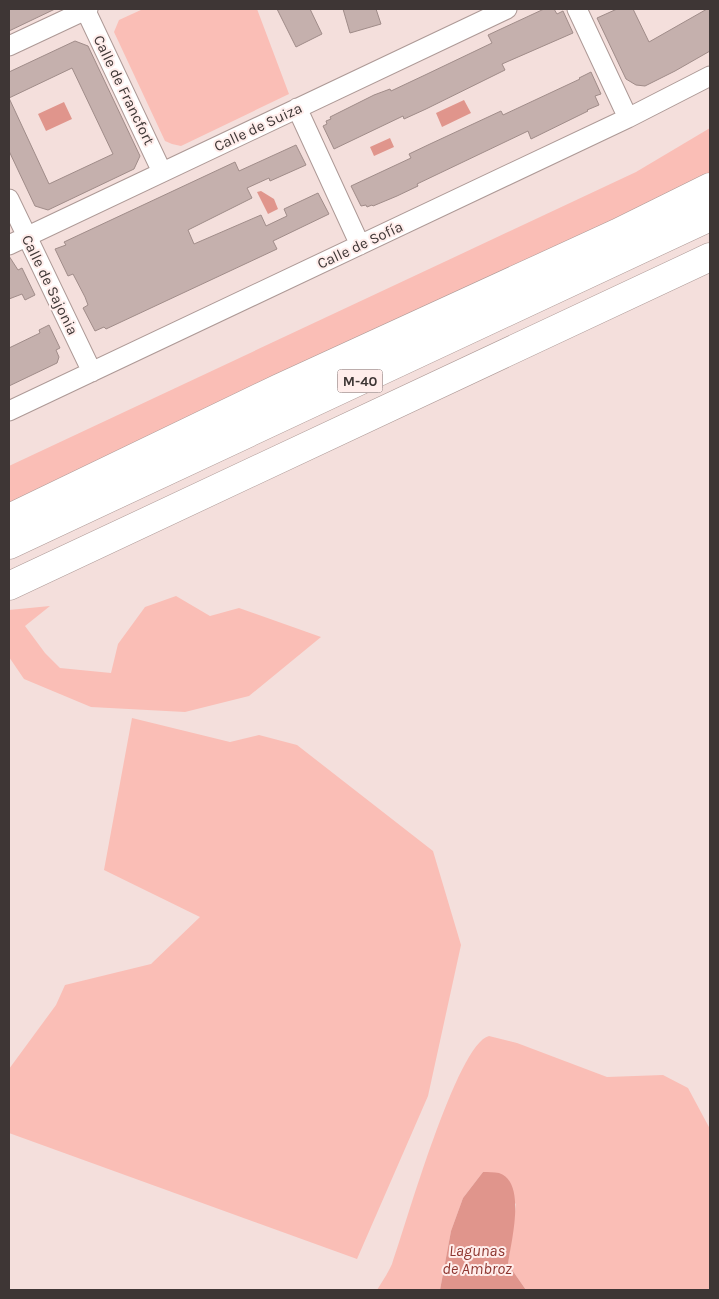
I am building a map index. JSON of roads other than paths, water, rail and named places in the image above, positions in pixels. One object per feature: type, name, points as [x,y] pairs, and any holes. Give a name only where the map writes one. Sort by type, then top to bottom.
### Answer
[{"type":"highway","points":[[9,518],[348,356],[617,233],[710,186]]},
{"type":"highway","name":"M-40","points":[[9,546],[710,217]]},
{"type":"highway","name":"M-40","points":[[9,586],[710,257]]},
{"type":"highway","points":[[140,484],[348,356]]},
{"type":"highway","points":[[9,592],[69,558]]},
{"type":"street","points":[[9,46],[86,9]]},
{"type":"street","name":"Calle de Francfort","points":[[86,9],[162,172]]},
{"type":"street","name":"Calle de Suiza","points":[[9,245],[507,9]]},
{"type":"street","points":[[576,9],[628,118]]},
{"type":"street","name":"Calle de Sofía","points":[[9,411],[628,118],[710,76]]},
{"type":"street","points":[[297,108],[360,245]]},
{"type":"street","name":"Calle de Sajonia","points":[[9,199],[92,372]]},
{"type":"water","points":[[464,100],[471,113],[442,127],[436,113]]},
{"type":"water","points":[[64,102],[72,119],[46,131],[38,114]]},
{"type":"water","points":[[390,138],[394,147],[374,156],[370,147]]},
{"type":"water","points":[[261,191],[274,199],[278,209],[268,214],[257,192]]},
{"type":"water","name":"Lagunas de Ambroz","points":[[483,1172],[499,1173],[508,1179],[513,1188],[515,1214],[508,1264],[526,1290],[440,1290],[451,1231],[463,1198]]}]
